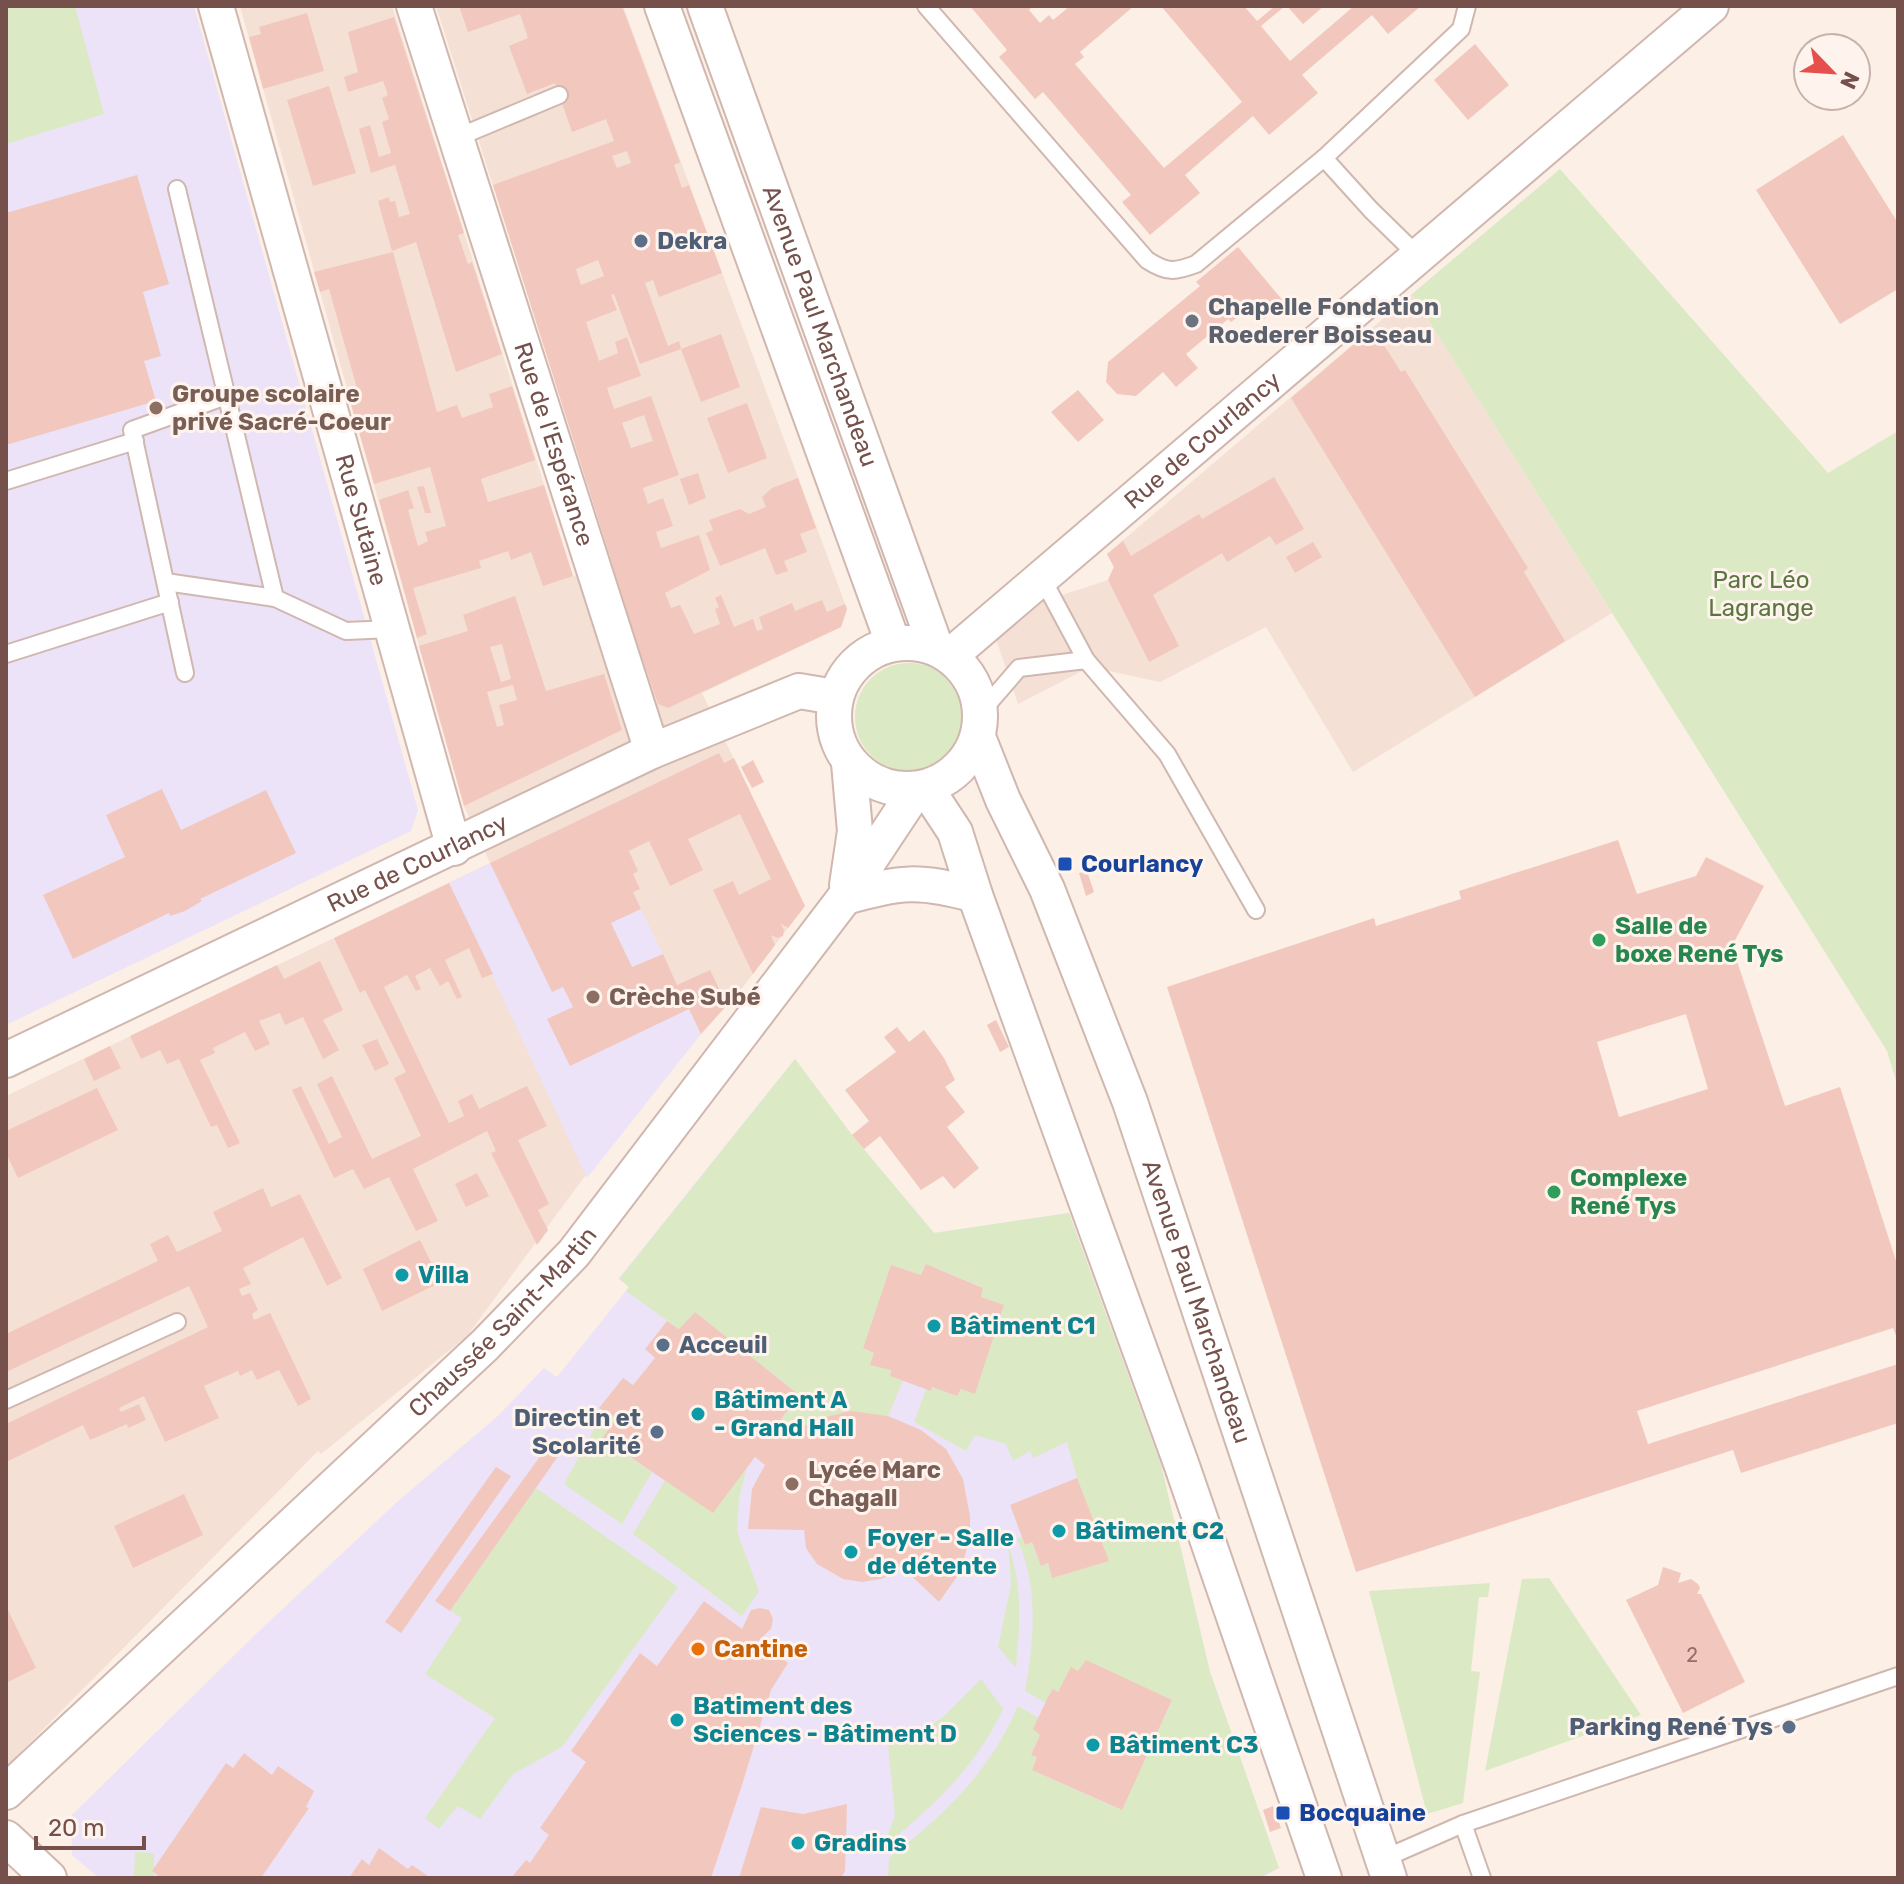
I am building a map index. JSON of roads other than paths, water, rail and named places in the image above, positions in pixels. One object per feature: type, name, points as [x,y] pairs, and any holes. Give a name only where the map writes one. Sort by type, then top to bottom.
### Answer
[{"type":"street","name":"Rue Sutaine","points":[[216,6],[454,848]]},
{"type":"street","name":"Rue de l'Espérance","points":[[414,6],[652,751]]},
{"type":"street","name":"Rue de Courlancy","points":[[943,652],[1042,578],[1711,6]]},
{"type":"street","points":[[667,19],[707,12]]},
{"type":"street","name":"Avenue Paul Marchandeau","points":[[707,12],[943,652]]},
{"type":"street","name":"Avenue Paul Marchandeau","points":[[667,19],[893,643]]},
{"type":"street","points":[[915,642],[943,652],[972,681],[979,724],[970,754],[958,770],[942,781],[921,789],[886,787],[866,778],[849,763],[838,742],[833,720],[835,697],[843,678],[857,662],[874,650],[893,643],[915,642]]},
{"type":"street","name":"Rue de Courlancy","points":[[6,1060],[652,751],[799,691],[835,697]]},
{"type":"street","name":"Avenue Paul Marchandeau","points":[[979,724],[1003,800],[1047,889],[1130,1102],[1386,1869]]},
{"type":"street","name":"Chaussée Saint-Martin","points":[[6,1792],[485,1345],[574,1253],[845,897],[855,831],[849,763]]},
{"type":"street","points":[[921,789],[955,832],[975,895],[1182,1466],[1324,1878]]},
{"type":"street","points":[[845,897],[921,789]]},
{"type":"street","points":[[845,897],[894,884],[914,883],[940,885],[975,895]]},
{"type":"street","points":[[6,1838],[49,1878]]},
{"type":"lane","points":[[926,6],[1147,260],[1175,271],[1196,264],[1324,158],[1461,29],[1467,6]]},
{"type":"lane","points":[[456,138],[559,95]]},
{"type":"lane","points":[[1324,158],[1418,256]]},
{"type":"lane","points":[[177,189],[275,598]]},
{"type":"lane","points":[[185,673],[132,430],[226,396]]},
{"type":"lane","points":[[6,481],[135,441]]},
{"type":"lane","points":[[1042,578],[1086,660],[1167,754],[1256,910]]},
{"type":"lane","points":[[166,582],[275,598],[346,631],[392,629]]},
{"type":"lane","points":[[6,654],[170,602]]},
{"type":"lane","points":[[979,724],[1019,668],[1086,660]]},
{"type":"lane","points":[[6,1400],[177,1322]]},
{"type":"lane","points":[[1386,1869],[1463,1824],[1898,1676]]},
{"type":"lane","points":[[1463,1824],[1482,1878]]},
{"type":"place","name":"Dekra","points":[[641,241]]},
{"type":"place","name":"Chapelle Fondation Roederer Boisseau","points":[[1192,321]]},
{"type":"place","name":"Groupe scolaire privé Sacré-Coeur","points":[[156,408]]},
{"type":"place","name":"Courlancy","points":[[1065,864]]},
{"type":"place","name":"Salle de boxe René Tys","points":[[1599,940]]},
{"type":"place","name":"Crèche Subé","points":[[593,997]]},
{"type":"place","name":"Complexe René Tys","points":[[1554,1192]]},
{"type":"place","name":"Villa","points":[[402,1275]]},
{"type":"place","name":"Bâtiment C1","points":[[934,1326]]},
{"type":"place","name":"Acceuil","points":[[663,1345]]},
{"type":"place","name":"Bâtiment A - Grand Hall","points":[[698,1414]]},
{"type":"place","name":"Directin et Scolarité","points":[[657,1432]]},
{"type":"place","name":"Lycée Marc Chagall","points":[[792,1484]]},
{"type":"place","name":"Bâtiment C2","points":[[1059,1531]]},
{"type":"place","name":"Foyer - Salle de détente","points":[[851,1552]]},
{"type":"place","name":"Cantine","points":[[698,1649]]},
{"type":"place","name":"Batiment des Sciences - Bâtiment D","points":[[677,1720]]},
{"type":"place","name":"Parking René Tys","points":[[1789,1727]]},
{"type":"place","name":"Bâtiment C3","points":[[1093,1745]]},
{"type":"place","name":"Bocquaine","points":[[1283,1813]]},
{"type":"place","name":"Gradins","points":[[798,1843]]},
{"type":"park label","name":"Parc Léo Lagrange","points":[[1761,594]]}]
